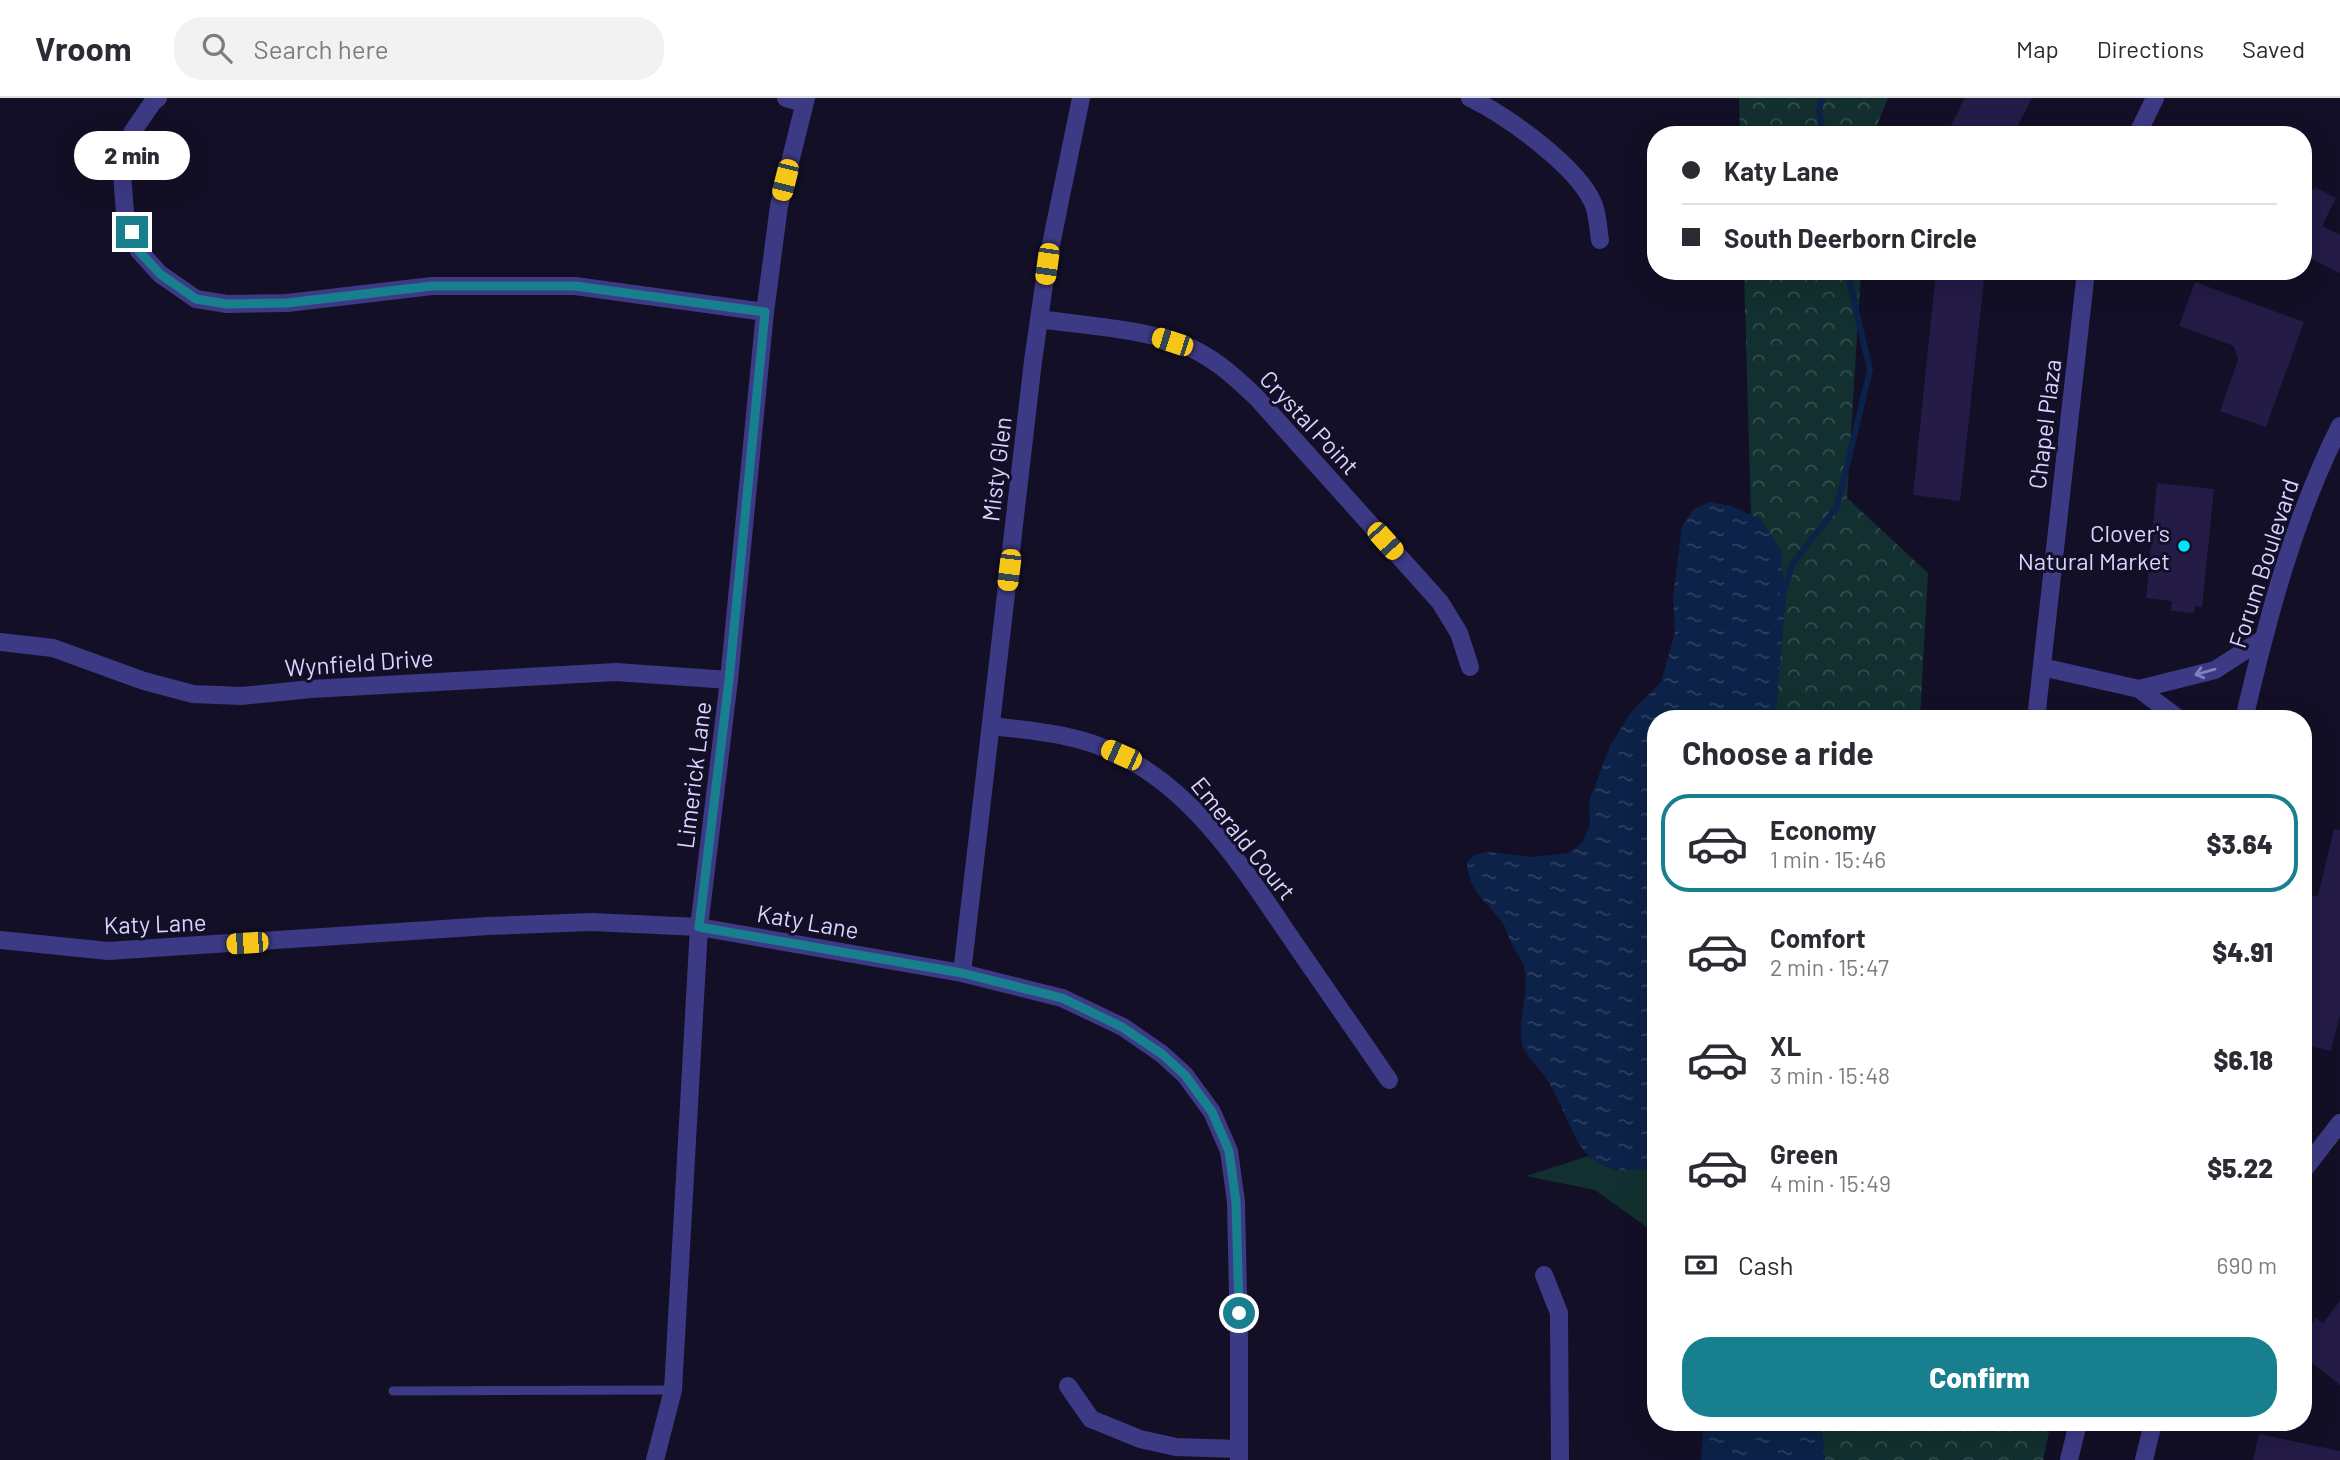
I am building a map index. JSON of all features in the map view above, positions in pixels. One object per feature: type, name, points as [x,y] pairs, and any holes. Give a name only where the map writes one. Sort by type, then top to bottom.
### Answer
[{"type":"street","points":[[158,98],[133,131],[122,173],[125,213],[139,251],[160,274],[196,299],[227,304],[287,303],[432,286],[575,286],[765,312]]},
{"type":"street","points":[[786,98],[805,100]]},
{"type":"street","name":"Misty Glen","points":[[962,973],[1033,361],[1047,264],[1081,98]]},
{"type":"street","points":[[1470,98],[1521,128],[1581,181],[1594,205],[1600,240]]},
{"type":"street","points":[[2141,126],[2155,98]]},
{"type":"street","name":"Limerick Lane","points":[[654,1460],[673,1390],[699,927],[729,680],[765,312],[779,206],[805,100]]},
{"type":"street","name":"Chapel Plaza","points":[[2037,710],[2085,280]]},
{"type":"street","name":"Crystal Point","points":[[1040,319],[1152,335],[1192,348],[1224,368],[1257,398],[1440,602],[1459,633],[1470,667]]},
{"type":"street","name":"Forum Boulevard","points":[[2246,710],[2263,639],[2296,527],[2340,425]]},
{"type":"street","points":[[2140,689],[2215,670],[2263,639]]},
{"type":"street","name":"Wynfield Drive","points":[[0,642],[53,648],[144,681],[194,694],[241,696],[311,689],[616,672],[729,680]]},
{"type":"street","points":[[2042,667],[2140,689],[2167,710]]},
{"type":"street","name":"Emerald Court","points":[[991,726],[1052,733],[1091,742],[1121,755],[1180,793],[1258,890],[1389,1080]]},
{"type":"street","name":"Katy Lane","points":[[0,940],[108,951],[566,923],[699,927],[962,973],[1062,998],[1122,1027],[1162,1054],[1185,1075],[1212,1112],[1229,1151],[1236,1202],[1239,1454]]},
{"type":"street","points":[[2312,1159],[2340,1123]]},
{"type":"street","points":[[1544,1275],[1559,1313],[1560,1460]]},
{"type":"street","points":[[1068,1386],[1091,1419],[1140,1438],[1176,1447],[1239,1454]]},
{"type":"street","points":[[2069,1460],[2076,1431]]},
{"type":"street","points":[[2144,1460],[2151,1431]]},
{"type":"lane","points":[[393,1391],[673,1390]]},
{"type":"green space","points":[[1739,98],[1888,98],[1877,126],[1740,126]]},
{"type":"green space","points":[[1744,280],[1860,280],[1847,498],[1928,573],[1920,710],[1776,710],[1785,604],[1781,551],[1760,519],[1751,515]]},
{"type":"green space","points":[[1588,1156],[1616,1170],[1647,1168],[1647,1227],[1595,1190],[1526,1176]]},
{"type":"green space","points":[[1822,1431],[2049,1431],[2043,1460],[1825,1460]]},
{"type":"water","points":[[1710,502],[1731,506],[1760,519],[1781,551],[1785,604],[1776,710],[1647,710],[1647,1168],[1608,1168],[1594,1160],[1582,1148],[1546,1078],[1524,1049],[1521,1038],[1526,979],[1523,964],[1503,924],[1474,888],[1467,863],[1474,855],[1488,852],[1533,857],[1568,853],[1582,843],[1590,825],[1589,801],[1611,744],[1632,711],[1661,682],[1675,632],[1673,598],[1682,526],[1694,509]]},
{"type":"water","points":[[1703,1431],[1822,1431],[1825,1460],[1701,1460]]},
{"type":"building","points":[[1965,98],[2032,98],[2018,126],[1951,126]]},
{"type":"building","points":[[2315,187],[2336,198],[2322,226],[2340,235],[2340,273],[2312,259],[2312,190]]},
{"type":"building","points":[[1935,280],[1984,280],[1960,501],[1913,495]]},
{"type":"building","points":[[2195,282],[2304,322],[2266,427],[2220,411],[2238,360],[2234,346],[2179,326]]},
{"type":"building","points":[[2157,483],[2214,489],[2202,607],[2195,606],[2194,613],[2171,611],[2172,601],[2146,598]]},
{"type":"building","points":[[2334,829],[2340,830],[2340,1015],[2331,1051],[2312,1046],[2312,899],[2313,895],[2318,896]]},
{"type":"building","points":[[2340,1301],[2340,1385],[2312,1363],[2312,1323],[2316,1318],[2323,1323]]},
{"type":"building","points":[[2259,1434],[2340,1451],[2340,1460],[2253,1460]]},
{"type":"waterway","points":[[1822,98],[1819,111],[1822,126]]},
{"type":"waterway","points":[[1782,596],[1793,563],[1837,507],[1870,370],[1849,280]]},
{"type":"place","name":"Clover's Natural Market","points":[[2184,546]]},
{"type":"route","points":[[132,232],[139,251],[160,274],[196,299],[227,304],[287,303],[432,286],[575,286],[765,312],[729,680],[699,927],[962,973],[1062,998],[1122,1027],[1162,1054],[1185,1075],[1212,1112],[1229,1151],[1236,1202],[1239,1313]]}]
